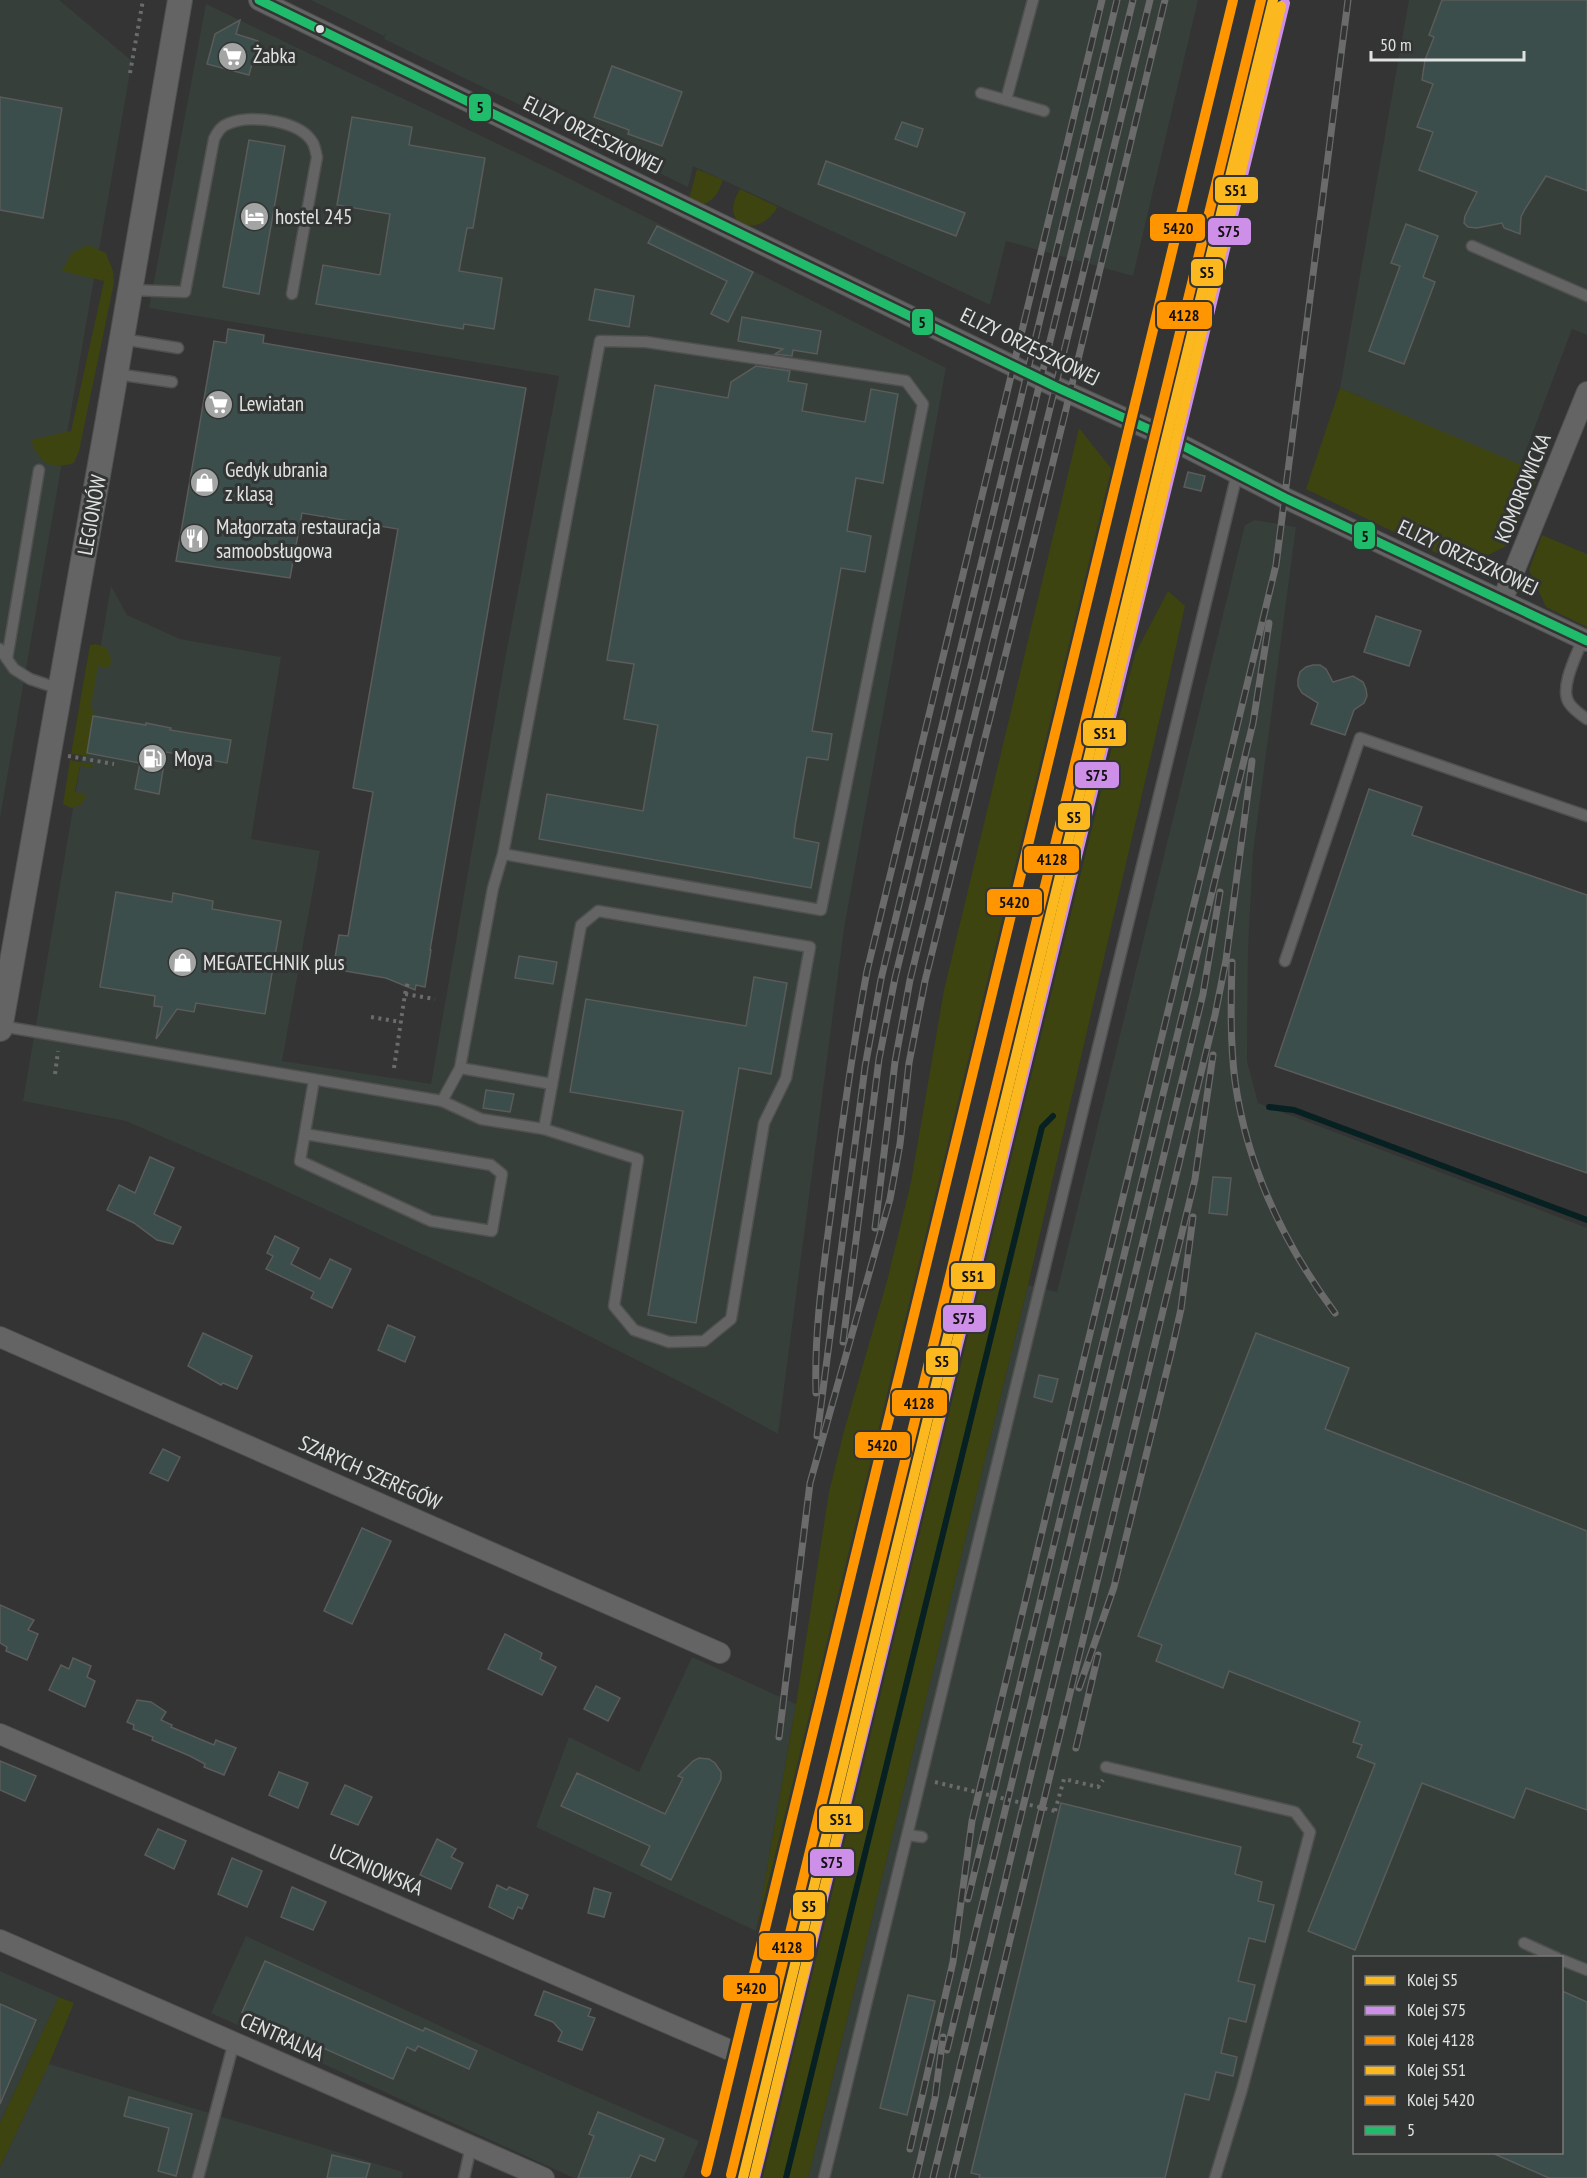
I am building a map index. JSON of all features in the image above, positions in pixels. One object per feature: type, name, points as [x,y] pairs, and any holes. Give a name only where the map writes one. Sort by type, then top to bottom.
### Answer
[{"type":"street","name":"LEGIONÓW","points":[[0,1027],[180,0]]},
{"type":"street","name":"ELIZY ORZESZKOWEJ","points":[[260,0],[1056,387],[1166,437],[1284,498],[1585,640]]},
{"type":"street","name":"KOMOROWICKA","points":[[1502,601],[1587,392]]},
{"type":"street","name":"SZARYCH SZEREGÓW","points":[[0,1337],[720,1653]]},
{"type":"street","name":"UCZNIOWSKA","points":[[0,1734],[732,2051]]},
{"type":"street","name":"CENTRALNA","points":[[0,1940],[544,2178]]},
{"type":"lane","points":[[1006,100],[1033,0]]},
{"type":"lane","points":[[981,93],[1044,111]]},
{"type":"lane","points":[[130,290],[185,292],[214,139],[219,129],[229,123],[259,119],[292,126],[306,135],[314,144],[317,157],[292,294]]},
{"type":"lane","points":[[1472,246],[1587,296]]},
{"type":"lane","points":[[122,339],[178,348]]},
{"type":"lane","points":[[442,1101],[460,1068],[600,341],[646,342],[906,381],[923,404],[820,910],[503,854]]},
{"type":"lane","points":[[116,374],[172,382]]},
{"type":"lane","points":[[39,470],[3,654],[14,669],[30,679],[60,690]]},
{"type":"lane","points":[[824,2178],[1237,474]]},
{"type":"lane","points":[[1585,640],[1572,664],[1566,689],[1568,702],[1587,719]]},
{"type":"lane","points":[[1285,961],[1360,738],[1587,816]]},
{"type":"lane","points":[[0,1027],[442,1101],[481,1119],[544,1129],[638,1159],[614,1306],[634,1330],[669,1342],[704,1341],[731,1319],[764,1123],[786,1078],[810,947],[598,911],[581,925],[544,1129]]},
{"type":"lane","points":[[460,1068],[552,1084]]},
{"type":"lane","points":[[305,1134],[491,1165],[502,1174],[492,1231],[431,1221],[300,1161],[314,1080]]},
{"type":"lane","points":[[1106,1767],[1295,1812],[1310,1832],[1242,2089],[1215,2178]]},
{"type":"lane","points":[[908,1834],[921,1837]]},
{"type":"lane","points":[[1524,1944],[1552,1956]]},
{"type":"lane","points":[[1563,1960],[1587,1970]]},
{"type":"lane","points":[[198,2178],[234,2042]]},
{"type":"lane","points":[[464,2178],[471,2146]]},
{"type":"path","points":[[130,73],[143,0]]},
{"type":"path","points":[[65,756],[114,764]]},
{"type":"path","points":[[394,1068],[408,982]]},
{"type":"path","points":[[405,994],[435,999]]},
{"type":"path","points":[[371,1017],[401,1022]]},
{"type":"path","points":[[55,1074],[57,1054]]},
{"type":"path","points":[[935,1782],[1055,1811],[1064,1779],[1088,1785]]},
{"type":"shaded area","points":[[0,0],[59,0],[132,61],[0,818]]},
{"type":"shaded area","points":[[311,0],[1198,0],[1133,276],[1006,241],[990,305],[693,166],[688,187],[384,39],[386,32],[384,36]]},
{"type":"shaded area","points":[[1409,0],[1587,0],[1587,335],[1572,329],[1520,466],[1340,388]]},
{"type":"shaded area","points":[[206,4],[548,168],[946,368],[844,929],[778,1434],[712,1398],[480,1281],[264,1181],[126,1121],[23,1101],[111,586],[127,615],[180,639],[281,657],[251,839],[320,851],[282,1061],[431,1084],[506,654],[559,376],[149,308]]},
{"type":"shaded area","points":[[1255,520],[1296,527],[1253,853],[1248,949],[1247,1061],[1258,1103],[1587,1228],[1587,2178],[808,2178],[1028,1285],[1057,1292],[1245,525]]},
{"type":"shaded area","points":[[692,1657],[796,1704],[756,1931],[536,1827],[569,1737],[639,1772]]},
{"type":"shaded area","points":[[246,1936],[518,2062],[699,2141],[683,2178],[574,2178],[211,2013]]},
{"type":"shaded area","points":[[0,1971],[59,1997],[0,2123]]},
{"type":"shaded area","points":[[49,2064],[403,2172],[402,2178],[0,2178],[0,2167]]},
{"type":"green space","points":[[697,169],[723,180],[716,196],[702,205],[689,199]]},
{"type":"green space","points":[[740,189],[778,207],[766,221],[756,225],[738,223],[733,206]]},
{"type":"green space","points":[[88,245],[106,253],[113,271],[114,283],[79,451],[74,463],[58,466],[46,463],[34,448],[31,440],[71,431],[104,281],[62,271],[72,253]]},
{"type":"green space","points":[[1340,388],[1540,473],[1508,545],[1465,567],[1306,489]]},
{"type":"green space","points":[[1079,428],[1122,482],[756,1931],[796,1704],[829,1492],[887,1281],[911,1182],[944,990]]},
{"type":"green space","points":[[1542,535],[1587,554],[1587,627],[1546,607],[1529,570]]},
{"type":"green space","points":[[1168,591],[1185,606],[1167,687],[1028,1285],[808,2178],[755,2178],[805,1987],[1135,654]]},
{"type":"green space","points":[[95,644],[108,650],[111,664],[107,668],[98,666],[91,706],[95,718],[89,756],[71,754],[90,645]]},
{"type":"green space","points":[[70,760],[94,765],[92,768],[80,766],[75,792],[87,795],[81,805],[71,808],[63,804]]},
{"type":"green space","points":[[59,1997],[74,2003],[49,2064],[0,2167],[0,2123]]},
{"type":"building","points":[[1442,0],[1587,0],[1587,191],[1546,176],[1521,217],[1520,234],[1504,228],[1502,223],[1477,228],[1468,227],[1464,223],[1465,216],[1477,192],[1419,170],[1433,132],[1417,127],[1433,84],[1422,80],[1425,60],[1434,37],[1429,35]]},
{"type":"building","name":"Żabka","points":[[240,20],[236,34],[258,41],[249,75],[207,64],[215,34]]},
{"type":"building","points":[[612,66],[682,92],[662,146],[628,134],[629,130],[594,117]]},
{"type":"building","points":[[0,97],[62,108],[43,218],[0,210]]},
{"type":"building","points":[[352,117],[412,127],[409,145],[485,158],[473,228],[467,228],[459,271],[502,278],[494,329],[464,324],[463,329],[316,304],[323,265],[380,275],[390,214],[337,205]]},
{"type":"building","points":[[902,122],[923,129],[917,147],[895,139]]},
{"type":"building","name":"hostel 245","points":[[249,140],[285,146],[259,294],[223,287]]},
{"type":"building","points":[[826,161],[965,213],[956,236],[818,184]]},
{"type":"building","points":[[1406,224],[1438,236],[1423,277],[1435,282],[1404,364],[1369,351],[1400,266],[1391,263]]},
{"type":"building","points":[[657,226],[753,272],[728,322],[711,314],[727,281],[648,243]]},
{"type":"building","points":[[595,289],[634,296],[629,327],[589,320]]},
{"type":"building","points":[[742,317],[821,331],[817,354],[793,350],[792,356],[775,354],[783,349],[738,341]]},
{"type":"building","points":[[228,329],[264,335],[263,343],[526,388],[425,987],[416,985],[415,990],[386,978],[333,969],[339,935],[348,936],[373,792],[353,788],[398,529],[302,513],[290,578],[176,561],[214,341],[226,343]]},
{"type":"building","points":[[756,366],[790,371],[788,381],[807,384],[802,411],[865,422],[871,389],[898,394],[883,483],[856,478],[847,531],[871,536],[865,572],[841,568],[812,731],[832,734],[828,760],[807,757],[795,826],[794,838],[819,843],[811,888],[539,839],[547,794],[643,811],[658,725],[624,719],[634,664],[607,660],[655,385],[728,398],[731,382]]},
{"type":"building","points":[[1188,472],[1205,476],[1201,491],[1184,487]]},
{"type":"building","points":[[1376,616],[1421,631],[1409,666],[1364,652]]},
{"type":"building","points":[[1313,665],[1320,665],[1326,669],[1333,682],[1353,676],[1363,682],[1367,696],[1364,703],[1354,710],[1345,735],[1311,724],[1318,703],[1302,693],[1298,686],[1298,679],[1300,672]]},
{"type":"building","points":[[93,716],[146,725],[146,723],[171,728],[170,730],[231,740],[227,763],[166,752],[159,794],[135,789],[140,763],[87,753]]},
{"type":"building","points":[[1369,789],[1422,807],[1412,835],[1587,895],[1587,1173],[1275,1066]]},
{"type":"building","name":"MEGATECHNIK plus","points":[[116,892],[172,902],[173,893],[213,901],[212,909],[281,921],[265,1014],[196,1003],[194,1012],[177,1009],[156,1039],[162,1007],[154,1006],[155,996],[100,987]]},
{"type":"building","points":[[519,956],[557,962],[553,984],[515,978]]},
{"type":"building","points":[[754,977],[787,983],[771,1074],[739,1068],[696,1323],[648,1315],[683,1111],[570,1092],[586,999],[746,1026]]},
{"type":"building","points":[[486,1090],[514,1094],[510,1112],[483,1108]]},
{"type":"building","points":[[150,1157],[174,1168],[154,1214],[181,1227],[173,1244],[157,1240],[134,1223],[107,1210],[119,1185],[135,1193]]},
{"type":"building","points":[[1213,1177],[1231,1178],[1227,1215],[1209,1213]]},
{"type":"building","points":[[275,1236],[299,1248],[291,1264],[320,1279],[330,1259],[351,1269],[332,1308],[311,1298],[314,1292],[266,1269],[273,1256],[267,1253]]},
{"type":"building","points":[[388,1325],[415,1337],[405,1362],[378,1350]]},
{"type":"building","points":[[203,1333],[252,1356],[237,1389],[223,1383],[221,1385],[188,1366]]},
{"type":"building","points":[[1256,1333],[1349,1368],[1325,1429],[1587,1531],[1587,1810],[1526,1788],[1514,1818],[1422,1783],[1355,1950],[1308,1931],[1375,1764],[1357,1757],[1362,1745],[1353,1742],[1360,1722],[1229,1671],[1223,1688],[1156,1661],[1162,1645],[1138,1636]]},
{"type":"building","points":[[1039,1375],[1058,1379],[1052,1402],[1034,1397]]},
{"type":"building","points":[[163,1449],[180,1457],[168,1481],[150,1473]]},
{"type":"building","points":[[362,1528],[391,1541],[352,1624],[324,1611]]},
{"type":"building","points":[[0,1605],[34,1620],[28,1630],[38,1634],[27,1660],[6,1651],[7,1647],[0,1643]]},
{"type":"building","points":[[505,1634],[542,1653],[540,1659],[556,1667],[542,1695],[488,1669]]},
{"type":"building","points":[[73,1658],[91,1666],[87,1677],[95,1681],[85,1707],[49,1690],[61,1665],[69,1669]]},
{"type":"building","points":[[596,1686],[620,1698],[608,1721],[584,1709]]},
{"type":"building","points":[[137,1700],[151,1702],[166,1712],[161,1720],[172,1725],[171,1727],[214,1745],[216,1740],[236,1748],[224,1775],[204,1767],[205,1764],[190,1756],[152,1740],[153,1737],[133,1729],[134,1725],[127,1722]]},
{"type":"building","points":[[699,1758],[709,1759],[715,1763],[721,1772],[721,1779],[671,1880],[641,1865],[650,1846],[561,1806],[577,1773],[665,1814],[683,1778],[678,1776]]},
{"type":"building","points":[[0,1761],[36,1776],[25,1801],[0,1790]]},
{"type":"building","points":[[279,1772],[308,1783],[298,1808],[269,1795]]},
{"type":"building","points":[[345,1785],[372,1797],[358,1825],[331,1814]]},
{"type":"building","points":[[1061,1803],[1241,1847],[1235,1874],[1262,1882],[1258,1901],[1274,1905],[1265,1942],[1249,1938],[1238,1981],[1255,1985],[1246,2022],[1229,2018],[1221,2053],[1237,2057],[1233,2076],[1216,2072],[1209,2100],[1185,2094],[1165,2178],[979,2178],[980,2175],[971,2173]]},
{"type":"building","points":[[158,1829],[186,1841],[174,1869],[145,1855]]},
{"type":"building","points":[[437,1839],[456,1849],[451,1857],[463,1863],[451,1889],[420,1875]]},
{"type":"building","points":[[232,1858],[262,1871],[247,1907],[218,1894]]},
{"type":"building","points":[[497,1885],[528,1895],[522,1909],[518,1907],[513,1919],[489,1907]]},
{"type":"building","points":[[292,1887],[326,1902],[313,1930],[281,1917]]},
{"type":"building","points":[[594,1888],[611,1893],[604,1917],[588,1913]]},
{"type":"building","points":[[265,1961],[423,2031],[425,2028],[477,2051],[469,2069],[418,2046],[415,2051],[407,2047],[393,2079],[242,2012]]},
{"type":"building","points":[[544,1991],[591,2009],[588,2016],[595,2018],[582,2050],[558,2041],[562,2032],[553,2022],[535,2015]]},
{"type":"building","points":[[1563,1991],[1587,2002],[1587,2178],[1549,2178],[1495,2154],[1563,2154]]},
{"type":"building","points":[[908,1995],[935,2001],[907,2115],[880,2108]]},
{"type":"building","points":[[0,2004],[36,2020],[0,2104]]},
{"type":"building","points":[[129,2097],[192,2114],[176,2176],[158,2171],[169,2128],[124,2116]]},
{"type":"building","points":[[598,2112],[664,2139],[655,2161],[640,2155],[630,2178],[578,2178],[594,2136],[589,2134]]},
{"type":"building","points":[[332,2155],[370,2164],[366,2178],[327,2178]]},
{"type":"waterway","points":[[1269,1107],[1294,1110],[1587,1220]]},
{"type":"waterway","points":[[786,2178],[1042,1127],[1053,1116]]},
{"type":"railway","points":[[816,1393],[816,1347],[822,1279],[847,1091],[867,971],[1102,0]]},
{"type":"railway","points":[[817,1436],[865,1067],[881,979],[1117,0]]},
{"type":"railway","points":[[843,1342],[879,1059],[895,978],[1133,0]]},
{"type":"railway","points":[[875,1228],[895,1062],[910,980],[1150,0]]},
{"type":"railway","points":[[779,1737],[810,1483],[890,1199],[900,1144],[909,1063],[925,981],[1165,0]]},
{"type":"railway","points":[[910,2149],[953,1962],[972,1821],[1276,565],[1348,0]]},
{"type":"railway","points":[[968,1899],[1253,723],[1269,623]]},
{"type":"railway","points":[[933,2178],[1215,1015],[1226,960],[1252,761]]},
{"type":"railway","points":[[947,2050],[1203,994],[1220,892]]},
{"type":"railway","points":[[1232,962],[1233,1066],[1249,1144],[1258,1174],[1284,1232],[1335,1313]]},
{"type":"railway","points":[[952,2178],[1195,1179],[1213,1055]]},
{"type":"railway","points":[[1079,1688],[1114,1587],[1172,1349],[1181,1309],[1193,1217]]},
{"type":"railway","points":[[1076,1748],[1098,1655]]},
{"type":"railway","points":[[916,2178],[935,2098],[943,2037]]},
{"type":"rail line","name":"5420","points":[[706,2172],[1233,0]]},
{"type":"rail line","name":"4128","points":[[731,2175],[1261,0]]},
{"type":"rail line","name":"S5","points":[[743,2178],[1273,0]]},
{"type":"rail line","name":"S75","points":[[755,2178],[1285,3]]},
{"type":"rail line","name":"S51","points":[[754,2178],[1281,6]]},
{"type":"transit line","name":"5","points":[[259,0],[1056,387],[1166,437],[1285,498],[1587,641]]},
{"type":"place","name":"Żabka","points":[[232,56]]},
{"type":"place","name":"hostel 245","points":[[254,217]]},
{"type":"place","name":"Lewiatan","points":[[218,404]]},
{"type":"place","name":"Gedyk ubrania z klasą","points":[[204,482]]},
{"type":"place","name":"Małgorzata restauracja samoobsługowa","points":[[195,539]]},
{"type":"place","name":"Moya","points":[[153,759]]},
{"type":"place","name":"MEGATECHNIK plus","points":[[182,963]]}]
